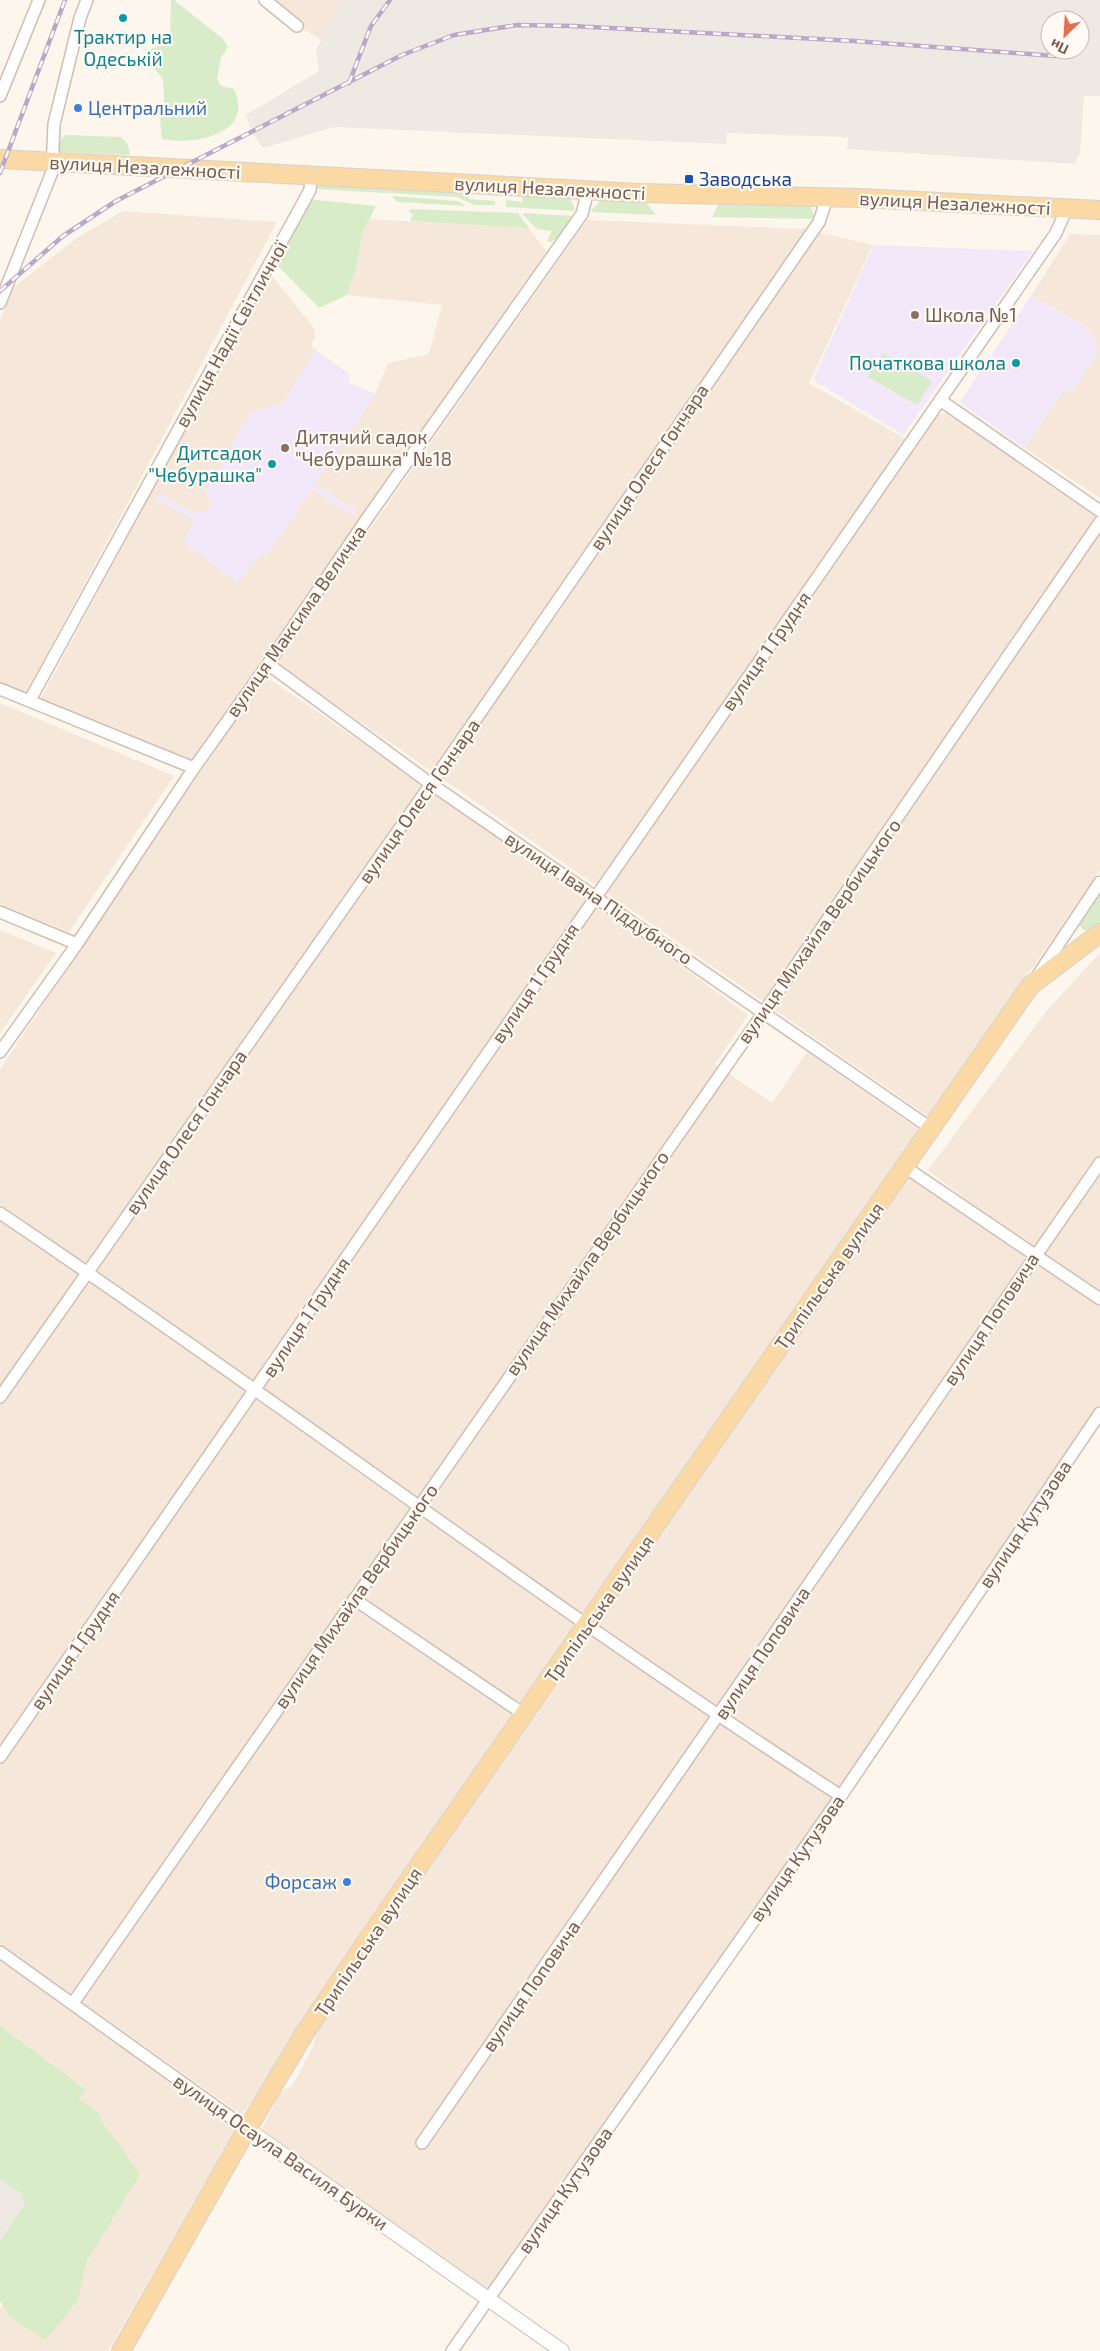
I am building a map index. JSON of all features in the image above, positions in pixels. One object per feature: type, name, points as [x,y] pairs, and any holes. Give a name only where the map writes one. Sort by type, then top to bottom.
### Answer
[{"type":"main road","name":"вулиця Незалежності","points":[[0,159],[588,190],[1100,210]]},
{"type":"main road","points":[[1030,986],[1100,933]]},
{"type":"main road","name":"Трипільська вулиця","points":[[121,2351],[247,2129],[312,2023],[1030,986]]},
{"type":"street","points":[[0,96],[39,0]]},
{"type":"street","points":[[0,302],[52,172],[54,124],[80,18],[87,0]]},
{"type":"street","points":[[265,0],[297,26]]},
{"type":"street","name":"вулиця Надії Світличної","points":[[30,700],[310,190],[311,176]]},
{"type":"street","name":"вулиця Максима Величка","points":[[0,1052],[78,944],[194,768],[268,664],[366,520],[582,214],[588,190]]},
{"type":"street","name":"вулиця Олеся Гончара","points":[[0,1397],[431,784],[819,222],[827,198]]},
{"type":"street","name":"вулиця 1 Грудня","points":[[0,1757],[256,1391],[595,896],[1056,233],[1067,208]]},
{"type":"street","points":[[940,400],[1100,511]]},
{"type":"street","name":"вулиця Михайла Вербицького","points":[[72,2003],[764,1012],[1100,522]]},
{"type":"street","name":"вулиця Івана Піддубного","points":[[268,664],[431,784],[932,1129]]},
{"type":"street","points":[[0,689],[194,768]]},
{"type":"street","name":"Трипільська вулиця","points":[[1030,986],[1100,882]]},
{"type":"street","points":[[0,912],[78,944]]},
{"type":"street","name":"вулиця Поповича","points":[[422,2142],[1100,1163]]},
{"type":"street","points":[[905,1167],[1036,1254],[1100,1300]]},
{"type":"street","points":[[0,1213],[88,1272],[718,1717],[841,1796]]},
{"type":"street","name":"вулиця Кутузова","points":[[452,2351],[841,1796],[1100,1414]]},
{"type":"street","points":[[354,1599],[525,1715]]},
{"type":"street","name":"вулиця Осаула Василя Бурки","points":[[0,1952],[562,2351]]},
{"type":"shaded area","points":[[265,0],[341,0],[322,40],[297,26]]},
{"type":"shaded area","points":[[341,0],[1100,0],[1100,96],[1084,96],[1080,153],[1075,164],[847,149],[848,137],[727,133],[726,144],[334,127],[263,148],[252,133],[246,115],[319,71],[316,51]]},
{"type":"shaded area","points":[[123,211],[277,222],[26,694],[0,684],[0,321],[14,287],[77,238]]},
{"type":"shaded area","points":[[369,219],[529,228],[546,251],[531,277],[379,491],[338,556],[193,760],[41,698],[267,277],[272,276],[314,328],[315,337],[311,346],[350,375],[348,383],[375,394],[388,363],[429,354],[442,305],[347,295],[356,269],[363,231]]},
{"type":"shaded area","points":[[587,220],[805,229],[873,245],[809,383],[916,445],[939,415],[951,413],[1100,519],[1100,870],[929,1117],[276,663]]},
{"type":"shaded area","points":[[1070,234],[1100,235],[1100,498],[1024,448],[1065,388],[1071,393],[1083,324],[1031,296]]},
{"type":"shaded area","name":"Школа №1","points":[[874,245],[1033,251],[903,435],[813,380]]},
{"type":"shaded area","points":[[1031,296],[1083,324],[1095,339],[1098,353],[1071,393],[1065,389],[1024,448],[960,402]]},
{"type":"shaded area","name":"Дитячий садок \"Чебурашка\" №18","points":[[315,350],[350,375],[348,383],[376,394],[315,483],[357,511],[354,516],[312,489],[266,556],[261,555],[237,583],[184,541],[195,520],[156,499],[159,494],[194,513],[207,511],[212,502],[205,493],[251,412],[283,404]]},
{"type":"shaded area","points":[[265,676],[585,896],[748,1015],[715,1064],[772,1103],[807,1052],[921,1131],[583,1616],[0,1204],[0,1069]]},
{"type":"shaded area","points":[[0,703],[174,776],[69,932],[0,904]]},
{"type":"shaded area","points":[[0,930],[56,953],[0,1033]]},
{"type":"shaded area","points":[[1100,953],[1100,1413],[489,2299],[258,2137],[280,2092],[292,2086],[313,2047],[319,2023],[595,1632],[587,1627],[905,1167],[1028,1248],[928,1170],[1048,1009]]},
{"type":"shaded area","points":[[0,1220],[141,1314],[577,1626],[494,1740],[242,2115],[0,1944]]},
{"type":"shaded area","points":[[0,1952],[239,2123],[108,2351],[0,2351],[0,2309],[3,2304],[78,2300],[87,2261],[101,2237],[115,2140],[101,2120],[100,2114],[79,2099],[84,2089],[0,2026]]},
{"type":"shaded area","points":[[0,2178],[22,2194],[24,2205],[0,2241]]},
{"type":"green space","points":[[171,0],[174,0],[222,38],[228,47],[221,58],[217,79],[221,86],[234,89],[238,104],[236,117],[229,126],[218,134],[205,138],[175,141],[162,139],[160,120],[164,102],[163,79],[149,62],[151,49],[170,41]]},
{"type":"green space","points":[[65,135],[121,137],[128,145],[130,155],[59,152],[58,143]]},
{"type":"green space","points":[[316,183],[455,190],[469,194],[469,199],[495,201],[495,205],[474,205],[457,197],[316,189]]},
{"type":"green space","points":[[536,194],[569,197],[574,206],[574,211],[506,207],[506,200],[522,202],[522,197]]},
{"type":"green space","points":[[391,196],[457,201],[467,206],[398,202]]},
{"type":"green space","points":[[603,198],[642,198],[656,215],[590,212]]},
{"type":"green space","points":[[308,199],[376,206],[363,231],[356,269],[347,295],[319,308],[277,265]]},
{"type":"green space","points":[[719,203],[806,206],[811,207],[815,219],[712,217]]},
{"type":"green space","points":[[410,209],[518,213],[529,228],[410,221],[413,215],[409,212]]},
{"type":"green space","points":[[524,213],[572,216],[572,218],[558,237],[551,242],[547,241],[552,231],[537,229],[523,215]]},
{"type":"green space","points":[[883,353],[932,381],[917,405],[868,377]]},
{"type":"green space","points":[[1100,889],[1100,925],[1092,930],[1083,930],[1079,924]]},
{"type":"green space","points":[[0,2026],[85,2089],[79,2099],[100,2114],[101,2120],[136,2168],[139,2176],[87,2261],[78,2300],[46,2340],[9,2317],[3,2304],[0,2302],[0,2241],[24,2205],[22,2194],[0,2179]]},
{"type":"railway","points":[[0,173],[65,0]]},
{"type":"railway","points":[[349,83],[371,26],[390,0]]},
{"type":"railway","points":[[0,291],[63,236],[116,201],[402,55],[454,35],[517,25],[572,26],[854,41],[1040,55]]},
{"type":"place","name":"Трактир на Одеській","points":[[123,18]]},
{"type":"place","name":"Центральний","points":[[78,108]]},
{"type":"place","name":"Заводська","points":[[689,179]]},
{"type":"place","name":"Школа №1","points":[[915,315]]},
{"type":"place","name":"Початкова школа","points":[[1016,363]]},
{"type":"place","name":"Дитячий садок \"Чебурашка\" №18","points":[[285,448]]},
{"type":"place","name":"Дитсадок \"Чебурашка\"","points":[[272,464]]},
{"type":"place","name":"Форсаж","points":[[347,1882]]}]
